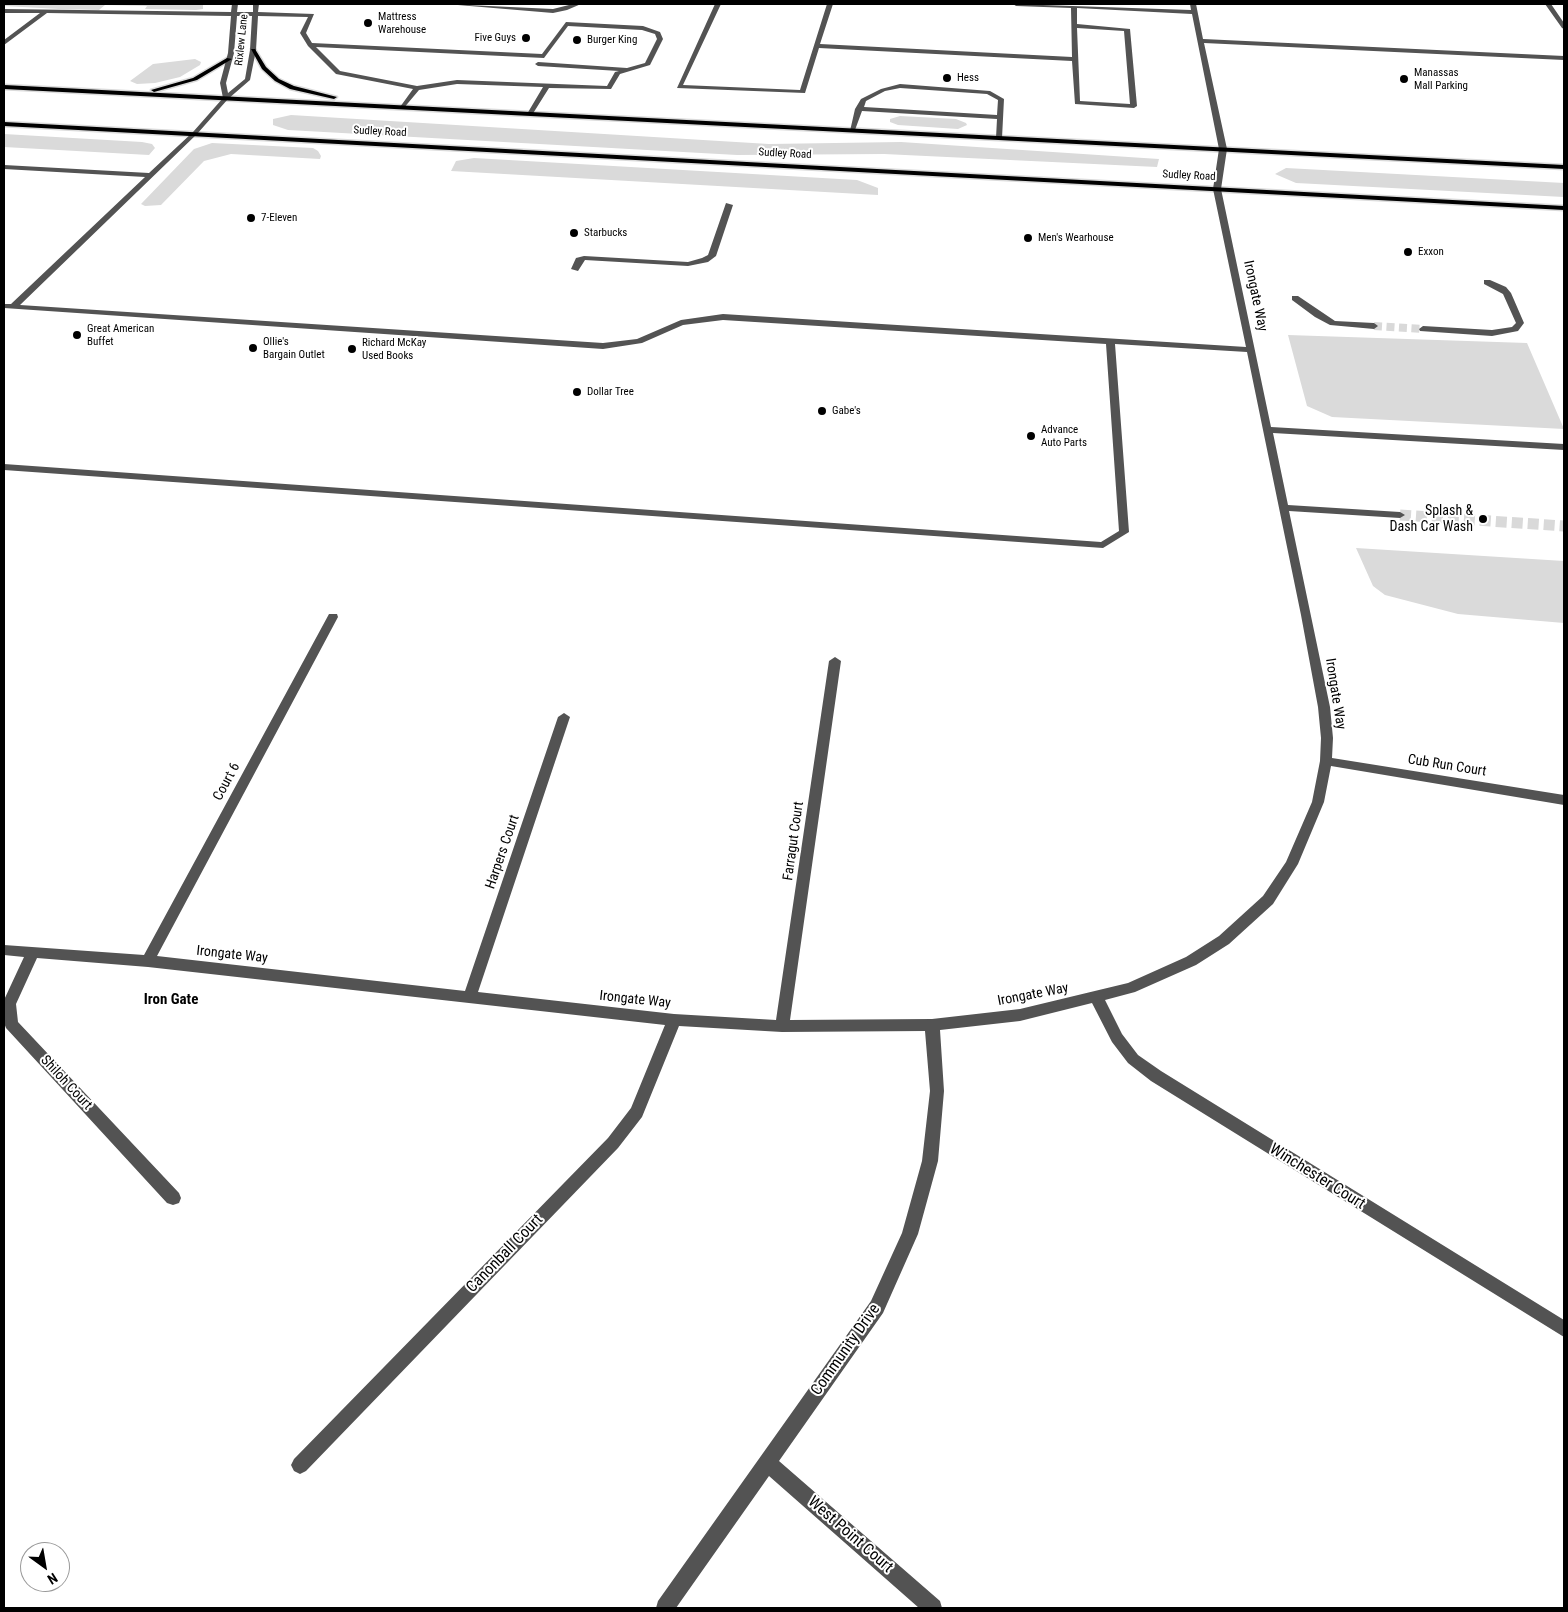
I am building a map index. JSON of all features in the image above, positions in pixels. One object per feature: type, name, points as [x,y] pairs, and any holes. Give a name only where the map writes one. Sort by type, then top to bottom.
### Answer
[{"type":"main road","points":[[253,50],[269,73],[292,88],[329,97],[403,106]]},
{"type":"main road","points":[[134,94],[189,81],[204,75],[229,59]]},
{"type":"main road","name":"Sudley Road","points":[[4,87],[1564,167]]},
{"type":"main road","name":"Sudley Road","points":[[4,124],[1564,208]]},
{"type":"street","name":"Rixlew Lane","points":[[226,98],[223,83],[229,59],[235,4]]},
{"type":"street","name":"Rixlew Lane","points":[[8,306],[151,175],[195,133],[226,98],[240,88],[248,79],[253,50],[256,4]]},
{"type":"street","points":[[449,4],[554,11],[578,4]]},
{"type":"street","points":[[718,4],[679,87],[803,92],[830,4]]},
{"type":"street","points":[[1016,4],[1194,12]]},
{"type":"street","name":"Irongate Way","points":[[4,950],[148,961],[674,1020],[782,1026],[932,1025],[1020,1015],[1097,998],[1130,988],[1191,961],[1224,940],[1268,900],[1292,864],[1318,802],[1326,761],[1327,738],[1324,707],[1218,189],[1223,149],[1193,4]]},
{"type":"street","points":[[1548,4],[1564,27]]},
{"type":"street","points":[[1074,7],[1074,26],[1077,104],[1134,106],[1126,29],[1074,26]]},
{"type":"street","points":[[4,11],[312,15],[303,33],[310,44],[338,73],[417,88],[457,82],[609,88],[617,73],[625,69],[648,64],[660,39],[658,33],[643,28],[566,24],[544,56],[310,44]]},
{"type":"street","points":[[4,43],[46,11]]},
{"type":"street","points":[[1201,42],[1564,58]]},
{"type":"street","points":[[816,46],[1076,59]]},
{"type":"street","points":[[538,64],[625,69]]},
{"type":"street","points":[[530,114],[547,86]]},
{"type":"street","points":[[852,130],[858,109],[863,100],[883,90],[900,86],[988,92],[1001,99],[999,138]]},
{"type":"street","points":[[403,106],[417,88]]},
{"type":"street","points":[[858,109],[1000,117]]},
{"type":"street","points":[[4,167],[151,175]]},
{"type":"street","points":[[575,269],[579,260],[587,258],[688,264],[702,262],[712,256],[730,205]]},
{"type":"street","points":[[1423,329],[1492,333],[1515,329],[1520,323],[1507,293],[1503,289],[1487,282]]},
{"type":"street","points":[[1295,298],[1318,315],[1333,322],[1374,326]]},
{"type":"street","points":[[8,306],[602,346],[639,340],[681,323],[723,317],[1251,350]]},
{"type":"street","points":[[4,467],[1103,545],[1124,532],[1110,341]]},
{"type":"street","points":[[1268,430],[1564,447]]},
{"type":"street","points":[[1283,508],[1400,515]]},
{"type":"street","name":"Court 6","points":[[148,961],[333,617]]},
{"type":"street","name":"Farragut Court","points":[[782,1026],[835,661]]},
{"type":"street","name":"Harpers Court","points":[[470,996],[564,717]]},
{"type":"street","name":"Cub Run Court","points":[[1326,761],[1564,800]]},
{"type":"street","name":"Shiloh Court","points":[[33,953],[9,1004],[12,1024],[173,1198]]},
{"type":"street","name":"Winchester Court","points":[[1097,998],[1117,1038],[1134,1059],[1156,1076],[1564,1329]]},
{"type":"street","name":"Canonball Court","points":[[300,1465],[613,1143],[637,1112],[674,1020]]},
{"type":"street","name":"Community Drive","points":[[665,1608],[877,1307],[910,1234],[930,1161],[937,1091],[932,1025]]},
{"type":"street","name":"West Point Court","points":[[767,1462],[933,1608]]},
{"type":"shaded area","points":[[4,4],[203,4],[203,9],[145,9],[147,6],[105,5],[99,10],[59,9],[4,6]]},
{"type":"shaded area","points":[[195,59],[201,62],[200,65],[180,77],[155,83],[137,84],[130,81],[153,64]]},
{"type":"shaded area","points":[[291,115],[769,144],[901,142],[1159,159],[1157,167],[884,154],[737,155],[288,130],[273,125],[273,119]]},
{"type":"shaded area","points":[[900,116],[956,119],[967,125],[958,129],[898,125],[890,122],[890,119]]},
{"type":"shaded area","points":[[4,134],[142,142],[152,144],[155,148],[149,155],[4,147]]},
{"type":"shaded area","points":[[212,143],[313,148],[321,156],[320,159],[231,154],[204,161],[161,205],[145,206],[141,204],[194,149]]},
{"type":"shaded area","points":[[474,158],[857,180],[878,188],[878,195],[451,171],[456,161]]},
{"type":"shaded area","points":[[1286,168],[1564,183],[1564,197],[1296,183],[1275,174]]},
{"type":"shaded area","points":[[1288,335],[1527,343],[1564,429],[1332,417],[1307,406]]},
{"type":"shaded area","points":[[1356,548],[1564,561],[1564,623],[1458,614],[1385,595],[1373,586]]},
{"type":"tunnel","points":[[1374,326],[1423,329]]},
{"type":"tunnel","points":[[1400,515],[1564,526]]},
{"type":"place","name":"Mattress Warehouse","points":[[368,23]]},
{"type":"place","name":"Five Guys","points":[[526,38]]},
{"type":"place","name":"Burger King","points":[[577,40]]},
{"type":"place","name":"Hess","points":[[947,78]]},
{"type":"place","name":"Manassas Mall Parking","points":[[1404,79]]},
{"type":"place","name":"7-Eleven","points":[[251,218]]},
{"type":"place","name":"Starbucks","points":[[574,233]]},
{"type":"place","name":"Men's Wearhouse","points":[[1028,238]]},
{"type":"place","name":"Exxon","points":[[1408,252]]},
{"type":"place","name":"Great American Buffet","points":[[77,335]]},
{"type":"place","name":"Ollie's Bargain Outlet","points":[[253,348]]},
{"type":"place","name":"Richard McKay Used Books","points":[[352,349]]},
{"type":"place","name":"Dollar Tree","points":[[577,392]]},
{"type":"place","name":"Gabe's","points":[[822,411]]},
{"type":"place","name":"Advance Auto Parts","points":[[1031,436]]},
{"type":"place","name":"Splash & Dash Car Wash","points":[[1483,519]]},
{"type":"district","name":"Iron Gate","points":[[171,1000]]}]
